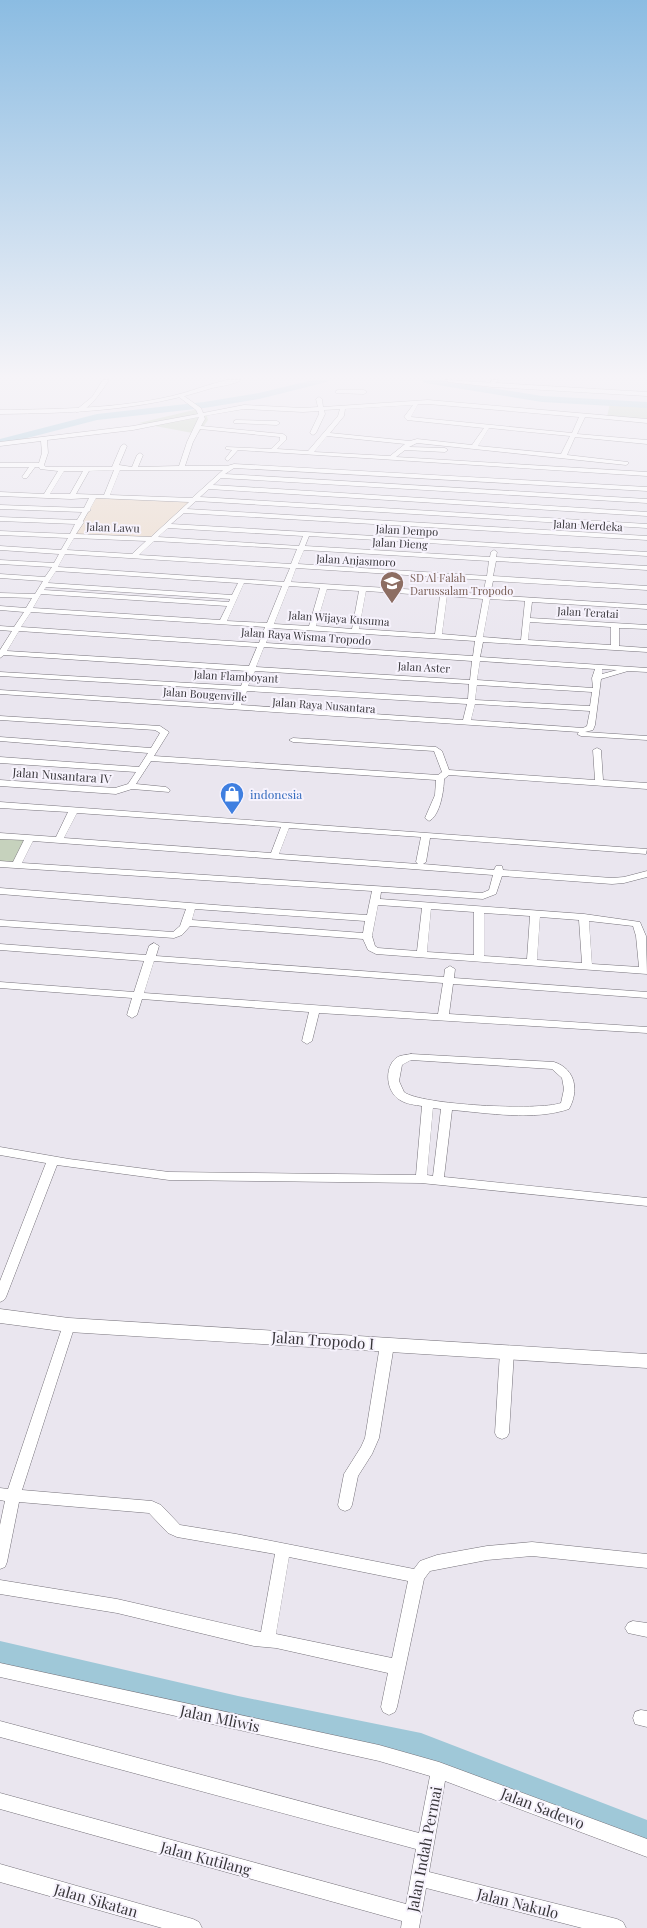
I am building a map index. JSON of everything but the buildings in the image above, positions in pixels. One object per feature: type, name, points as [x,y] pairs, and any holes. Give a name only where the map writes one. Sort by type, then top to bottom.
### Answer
[{"type":"street","points":[[25,478],[30,470]]},
{"type":"street","points":[[46,496],[61,470]]},
{"type":"street","points":[[71,497],[87,470]]},
{"type":"street","points":[[106,497],[115,470]]},
{"type":"street","points":[[134,556],[226,470]]},
{"type":"street","points":[[326,470],[647,489]]},
{"type":"street","points":[[467,721],[492,558],[513,470]]},
{"type":"street","points":[[584,470],[647,474]]},
{"type":"street","points":[[320,506],[336,471]]},
{"type":"street","points":[[220,476],[647,501]]},
{"type":"street","points":[[208,487],[647,514]]},
{"type":"street","points":[[0,494],[71,497],[142,496],[647,526]]},
{"type":"street","points":[[1,655],[65,551],[94,497]]},
{"type":"street","points":[[0,507],[88,510]]},
{"type":"street","name":"Jalan Merdeka","points":[[182,511],[647,538]]},
{"type":"street","points":[[0,519],[81,522]]},
{"type":"street","name":"Jalan Dempo","points":[[166,526],[647,554]]},
{"type":"street","name":"Jalan Lawu","points":[[0,533],[152,539]]},
{"type":"street","points":[[236,707],[307,534]]},
{"type":"street","name":"Jalan Dieng","points":[[152,539],[647,568]]},
{"type":"street","name":"Jalan Anjasmoro","points":[[0,548],[647,588]]},
{"type":"street","points":[[0,562],[151,575],[647,607]]},
{"type":"street","points":[[142,592],[151,575]]},
{"type":"street","points":[[0,576],[42,588],[138,599],[233,601]]},
{"type":"street","points":[[223,622],[242,581]]},
{"type":"street","points":[[312,627],[324,586]]},
{"type":"street","points":[[0,595],[42,588],[142,592],[233,601]]},
{"type":"street","points":[[355,630],[363,589]]},
{"type":"street","points":[[438,636],[444,594]]},
{"type":"street","points":[[130,616],[138,599]]},
{"type":"street","points":[[524,642],[529,600]]},
{"type":"street","name":"Jalan Wijaya Kusuma","points":[[0,608],[270,624],[647,650]]},
{"type":"street","name":"Jalan Teratai","points":[[527,620],[647,627]]},
{"type":"street","points":[[615,625],[616,648]]},
{"type":"street","name":"Jalan Raya Wisma Tropodo","points":[[0,628],[610,667]]},
{"type":"street","name":"Jalan Aster","points":[[1,655],[474,681],[595,690]]},
{"type":"street","points":[[593,709],[599,666]]},
{"type":"street","points":[[610,667],[647,670]]},
{"type":"street","points":[[610,667],[647,676]]},
{"type":"street","points":[[596,678],[625,671]]},
{"type":"street","name":"Jalan Flamboyant","points":[[0,674],[593,709]]},
{"type":"street","name":"Jalan Bougenville","points":[[0,694],[467,721],[574,730],[588,729],[593,726],[593,709]]},
{"type":"street","name":"Jalan Raya Nusantara","points":[[0,694],[647,738]]},
{"type":"street","points":[[0,718],[162,729],[165,732],[164,734],[127,788]]},
{"type":"street","points":[[0,739],[151,754],[443,775],[647,786]]},
{"type":"street","points":[[293,740],[436,749],[440,753],[443,775],[439,795],[429,818]]},
{"type":"street","points":[[597,750],[599,783]]},
{"type":"street","points":[[0,760],[141,770]]},
{"type":"street","name":"Jalan Nusantara IV","points":[[0,783],[166,790]]},
{"type":"street","points":[[0,805],[646,851]]},
{"type":"street","points":[[60,838],[74,810]]},
{"type":"street","points":[[275,854],[286,825]]},
{"type":"street","points":[[0,831],[60,838],[498,870]]},
{"type":"street","points":[[421,862],[426,835]]},
{"type":"street","points":[[0,836],[60,838]]},
{"type":"street","points":[[16,865],[30,838]]},
{"type":"street","points":[[647,843],[647,858]]},
{"type":"street","points":[[275,854],[421,862],[612,881],[647,874]]},
{"type":"street","points":[[0,864],[488,896],[493,892],[498,870]]},
{"type":"street","points":[[375,902],[584,918],[637,924],[644,936],[645,971],[376,951],[371,948],[367,936],[377,889]]},
{"type":"street","points":[[0,891],[370,918]]},
{"type":"street","points":[[0,923],[169,935],[181,932],[187,923],[191,906]]},
{"type":"street","points":[[422,955],[427,906]]},
{"type":"street","points":[[479,910],[479,958]]},
{"type":"street","points":[[532,963],[535,914]]},
{"type":"street","points":[[584,918],[588,967]]},
{"type":"street","points":[[187,923],[367,936]]},
{"type":"street","points":[[132,1015],[154,946]]},
{"type":"street","points":[[0,947],[647,995]]},
{"type":"street","points":[[443,1017],[450,969]]},
{"type":"street","points":[[0,985],[315,1010],[647,1030]]},
{"type":"street","points":[[307,1041],[315,1010]]},
{"type":"street","points":[[411,1056],[554,1066],[566,1073],[569,1079],[570,1096],[566,1106],[557,1109],[541,1111],[428,1104],[405,1099],[398,1093],[394,1085],[394,1073],[396,1064],[401,1059],[411,1056]]},
{"type":"street","points":[[421,1179],[428,1104]]},
{"type":"street","points":[[438,1180],[447,1105]]},
{"type":"street","points":[[0,1151],[169,1176],[421,1179],[647,1202]]},
{"type":"street","points":[[0,1297],[53,1160]]},
{"type":"street","name":"Jalan Tropodo I","points":[[0,1316],[69,1325],[196,1331],[647,1361]]},
{"type":"street","points":[[0,1562],[7,1495],[69,1325]]},
{"type":"street","points":[[345,1505],[351,1474],[368,1450],[372,1438],[386,1345]]},
{"type":"street","points":[[502,1433],[508,1352]]},
{"type":"street","points":[[7,1495],[152,1507],[158,1510],[170,1527],[177,1531],[417,1576]]},
{"type":"street","points":[[390,1707],[417,1576],[425,1566],[487,1553],[532,1549],[647,1561]]},
{"type":"street","points":[[268,1640],[283,1550]]},
{"type":"street","points":[[0,1587],[117,1606],[254,1639],[268,1640],[397,1667]]},
{"type":"street","name":"Jalan Mliwis","points":[[0,1670],[379,1753],[439,1770]]},
{"type":"street","points":[[0,1729],[425,1843]]},
{"type":"street","name":"Jalan Indah Permai","points":[[411,1921],[439,1770]]},
{"type":"street","name":"Jalan Sadewo","points":[[439,1770],[647,1848]]},
{"type":"street","name":"Jalan Kutilang","points":[[0,1801],[411,1921]]},
{"type":"street","name":"Jalan Sikatan","points":[[0,1873],[193,1928]]},
{"type":"street","name":"Jalan Nakulo","points":[[419,1878],[618,1928]]},
{"type":"shaded area","points":[[95,498],[195,501],[151,539],[74,536]]},
{"type":"green space","points":[[0,836],[30,838],[16,865],[0,864]]},
{"type":"waterway","points":[[0,1654],[238,1710],[421,1747],[647,1835]]},
{"type":"place","name":"SD Al Falah Darussalam Tropodo","points":[[392,604]]},
{"type":"place","name":"indonesia","points":[[232,815]]}]
